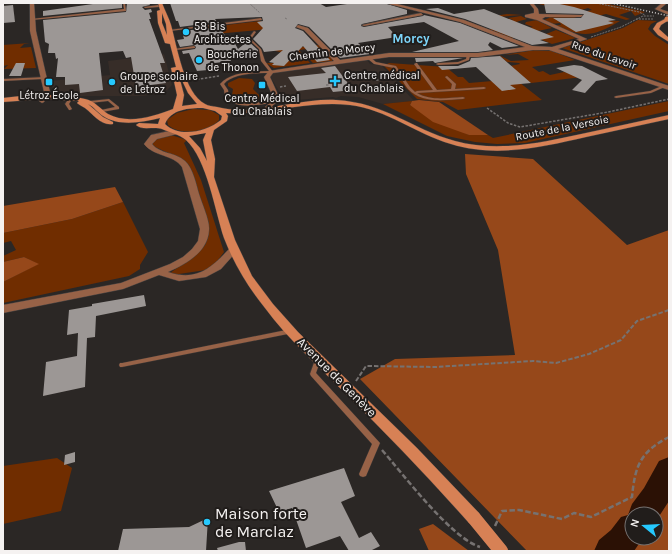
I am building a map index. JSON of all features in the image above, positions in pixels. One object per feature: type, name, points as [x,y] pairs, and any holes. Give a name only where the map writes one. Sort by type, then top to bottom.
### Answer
[{"type":"main road","points":[[158,4],[161,26],[165,33],[179,89],[181,102],[176,110]]},
{"type":"main road","points":[[158,4],[169,27],[183,76],[194,99],[203,106]]},
{"type":"main road","points":[[668,17],[659,24],[656,29],[660,34],[669,40]]},
{"type":"main road","points":[[161,26],[169,27]]},
{"type":"main road","points":[[3,101],[43,100],[69,103],[87,103],[98,107],[110,117],[126,120],[146,119],[176,110],[203,106]]},
{"type":"main road","name":"Route de la Versoie","points":[[211,130],[222,123],[275,105],[324,102],[358,104],[384,111],[446,140],[471,146],[499,149],[542,145],[669,117]]},
{"type":"main road","points":[[87,103],[99,119],[114,124],[163,126],[162,119],[166,114]]},
{"type":"main road","name":"Route de la Versoie","points":[[203,106],[220,111],[266,109],[275,105]]},
{"type":"main road","points":[[93,113],[102,111]]},
{"type":"main road","points":[[220,111],[225,116],[222,123]]},
{"type":"main road","name":"Avenue de Genève","points":[[163,126],[192,141],[211,178],[234,249],[259,294],[318,359],[423,462],[474,518],[501,551]]},
{"type":"main road","points":[[177,133],[196,133],[211,130]]},
{"type":"main road","name":"Avenue de Genève","points":[[211,130],[208,140],[211,159],[211,178]]},
{"type":"street","points":[[32,3],[33,32],[47,92],[43,100]]},
{"type":"street","points":[[387,3],[464,22],[531,48]]},
{"type":"street","points":[[531,3],[536,9],[538,16],[557,28],[584,39]]},
{"type":"street","points":[[665,3],[657,9],[668,17]]},
{"type":"street","points":[[364,25],[427,13]]},
{"type":"street","points":[[538,16],[581,16]]},
{"type":"street","points":[[298,26],[306,29],[338,62]]},
{"type":"street","points":[[552,49],[584,39]]},
{"type":"street","name":"Rue du Lavoir","points":[[531,48],[552,49],[667,87]]},
{"type":"street","name":"Chemin de Morcy","points":[[270,72],[393,55],[468,55],[500,53],[531,48]]},
{"type":"street","points":[[270,72],[267,76],[276,94],[275,105]]},
{"type":"street","points":[[3,309],[123,286],[176,265],[192,255],[202,244],[205,233],[185,164],[178,159],[148,145],[149,141],[154,137],[177,133]]},
{"type":"street","points":[[159,271],[167,276],[178,279],[208,273],[216,269],[234,249]]},
{"type":"lane","points":[[32,19],[125,10],[124,3]]},
{"type":"lane","points":[[145,7],[158,4]]},
{"type":"lane","points":[[169,27],[261,19]]},
{"type":"lane","points":[[255,32],[249,39],[260,50],[263,61],[270,72],[232,77],[224,80],[222,84],[226,90],[227,98],[234,102],[275,105]]},
{"type":"lane","points":[[175,49],[194,47]]},
{"type":"lane","points":[[438,64],[458,63],[468,59],[468,55]]},
{"type":"lane","points":[[369,58],[375,63],[395,66],[408,87],[414,92],[433,100],[463,98]]},
{"type":"lane","points":[[416,64],[435,90]]},
{"type":"lane","points":[[447,77],[454,84],[453,89]]},
{"type":"lane","points":[[3,80],[43,78]]},
{"type":"lane","points":[[616,97],[651,92],[667,87]]},
{"type":"lane","points":[[414,92],[484,88]]},
{"type":"lane","points":[[87,103],[109,100],[117,107],[115,109],[102,111]]},
{"type":"lane","points":[[122,365],[291,331]]},
{"type":"lane","points":[[318,359],[313,374],[376,443],[363,474]]},
{"type":"path","points":[[249,3],[263,14]]},
{"type":"path","points":[[596,3],[639,12],[645,15],[656,16]]},
{"type":"path","points":[[584,39],[621,27],[645,15]]},
{"type":"path","points":[[636,19],[658,20]]},
{"type":"path","points":[[376,80],[385,80]]},
{"type":"path","points":[[487,108],[508,123],[520,127],[608,112],[669,99]]},
{"type":"path","points":[[349,390],[366,366],[435,367],[533,361],[556,363],[589,354],[621,340],[637,321],[669,310]]},
{"type":"path","points":[[495,527],[502,511],[519,510],[541,516],[562,518],[574,513],[591,517],[632,497],[634,475],[640,458],[652,444],[669,437]]},
{"type":"path","points":[[376,443],[446,523],[470,544],[482,547]]},
{"type":"shaded area","points":[[534,3],[604,3],[645,12],[635,16],[631,11],[619,15],[630,19],[626,20],[606,14],[593,17],[579,13],[592,10],[588,8],[575,12]]},
{"type":"shaded area","points":[[507,14],[522,15],[496,17],[505,22],[513,20],[508,18],[521,16],[527,19],[512,23],[526,28],[533,27],[525,24],[526,22],[537,20],[552,28],[533,32],[546,34],[556,30],[576,38],[552,44],[528,34],[511,38],[489,29],[493,28],[488,17]]},
{"type":"shaded area","points":[[550,16],[571,16],[583,20],[620,21],[610,27],[587,34],[572,32],[553,25],[561,25],[560,23],[551,24],[544,20]]},
{"type":"shaded area","points":[[638,20],[657,21],[651,24],[648,29],[655,36],[669,45],[669,84],[562,48],[623,28]]},
{"type":"shaded area","points":[[261,21],[269,29],[204,35],[200,28]]},
{"type":"shaded area","points":[[30,43],[24,44],[20,48],[31,47],[36,68],[4,69],[8,65],[3,66],[3,45]]},
{"type":"shaded area","points":[[319,45],[322,48],[317,48],[320,51],[325,52],[333,59],[332,61],[313,63],[306,56],[311,55],[307,49],[299,50],[310,63],[274,68],[266,63],[274,63],[273,65],[285,53],[271,50]]},
{"type":"shaded area","points":[[535,50],[552,51],[575,60],[532,67],[539,72],[543,71],[550,75],[564,72],[583,77],[531,83],[510,66],[520,64],[519,63],[507,62],[499,55],[511,61],[529,60],[518,54],[504,55]]},
{"type":"shaded area","name":"Groupe scolaire de Letroz","points":[[164,54],[172,85],[167,90],[156,94],[143,96],[64,96],[54,92],[50,81],[110,75],[108,61]]},
{"type":"shaded area","name":"Centre médical du Chablais","points":[[367,60],[370,64],[382,66],[414,101],[383,104],[358,97],[341,96],[336,98],[285,101],[270,76],[272,73],[277,72]]},
{"type":"shaded area","points":[[389,63],[446,67],[458,77],[463,77],[469,83],[515,79],[542,100],[458,110],[443,102],[417,99],[384,66]]},
{"type":"shaded area","points":[[239,78],[252,79],[255,83],[253,89],[262,98],[248,103],[234,100],[232,95],[233,89],[228,86],[228,83]]},
{"type":"shaded area","points":[[419,100],[439,102],[488,135],[469,135],[433,122],[410,105],[412,101]]},
{"type":"shaded area","points":[[412,101],[410,105],[469,135],[488,135],[493,138],[669,101],[669,111],[525,143],[497,144],[475,142],[447,136],[383,104]]},
{"type":"shaded area","points":[[193,109],[210,110],[219,115],[219,120],[208,128],[194,132],[180,131],[168,125],[167,120],[177,113]]},
{"type":"shaded area","points":[[171,135],[187,140],[184,143],[201,180],[224,252],[212,268],[172,275],[170,273],[197,254],[205,245],[209,228],[189,165],[183,160],[151,145],[152,140]]},
{"type":"shaded area","points":[[465,154],[533,159],[627,245],[669,230],[669,551],[527,551],[360,379],[395,359],[515,355],[498,250],[466,174]]},
{"type":"shaded area","points":[[115,187],[123,202],[72,219],[3,233],[3,206]]},
{"type":"shaded area","points":[[123,202],[148,252],[140,265],[140,269],[129,276],[3,303],[3,282],[38,264],[24,257],[3,262],[3,256],[16,250],[11,241],[3,243],[3,233],[72,219]]},
{"type":"shaded area","points":[[24,257],[39,264],[3,282],[3,262]]},
{"type":"shaded area","points":[[57,458],[72,468],[61,511],[3,524],[3,466]]},
{"type":"shaded area","points":[[433,524],[469,551],[429,551],[419,529]]},
{"type":"building","points":[[100,3],[122,3],[122,8],[43,16],[43,11]]},
{"type":"building","points":[[127,3],[149,3],[150,5],[142,7],[145,10],[151,9],[152,12],[149,13],[151,19],[149,19],[165,63],[160,63],[166,83],[136,87],[131,57],[126,58],[123,51],[99,53],[103,90],[80,93],[79,84],[65,85],[65,77],[56,77],[58,58],[56,59],[55,53],[48,53],[49,44],[45,42],[43,20],[126,12]]},
{"type":"building","points":[[170,3],[319,3],[326,7],[354,3],[384,3],[407,10],[407,14],[362,24],[361,26],[364,27],[424,15],[460,23],[519,46],[502,48],[490,42],[488,45],[493,50],[478,52],[412,52],[459,41],[424,22],[388,27],[397,37],[358,43],[370,54],[340,58],[309,27],[298,24],[295,28],[303,31],[330,60],[317,62],[303,46],[284,66],[272,65],[274,63],[269,62],[283,50],[264,52],[253,39],[263,28],[257,22],[263,21],[262,17],[215,19],[217,22],[180,27],[178,21],[176,21]]},
{"type":"building","points":[[544,3],[555,3],[574,7],[616,20],[608,21],[614,23],[576,32],[553,18],[581,18],[584,14],[546,13]]},
{"type":"building","points":[[13,5],[15,22],[3,23],[3,6]]},
{"type":"building","points":[[438,8],[454,14],[484,9],[554,37],[540,40],[549,43],[532,45],[465,19],[426,9]]},
{"type":"building","points":[[220,27],[228,41],[233,40],[238,49],[248,41],[258,50],[258,53],[229,57],[231,61],[206,64],[208,70],[197,71],[189,53],[183,54],[182,51],[195,49],[196,47],[194,45],[180,47],[177,40],[184,39],[182,31]]},
{"type":"building","points":[[500,56],[531,83],[510,85],[516,89],[502,91],[476,67],[442,70],[438,66],[458,66],[470,61],[471,58]]},
{"type":"building","points":[[415,58],[463,58],[435,63],[433,61],[416,62]]},
{"type":"building","points":[[16,63],[25,63],[21,76],[9,76]]},
{"type":"building","points":[[574,65],[582,66],[608,79],[596,81],[585,93],[572,90],[582,80],[556,68]]},
{"type":"building","points":[[335,66],[353,90],[333,92],[330,87],[297,91],[288,77],[326,73],[321,68]]},
{"type":"building","points":[[144,295],[146,306],[96,316],[95,337],[87,338],[85,387],[43,396],[46,362],[77,356],[78,333],[67,335],[69,310],[92,306],[92,304]]},
{"type":"building","points":[[75,452],[75,462],[64,465],[65,455]]},
{"type":"building","points":[[344,468],[355,496],[341,502],[359,538],[371,532],[380,546],[370,551],[349,551],[340,536],[306,548],[292,508],[279,512],[269,491]]},
{"type":"building","points":[[208,518],[206,551],[118,551],[123,529],[189,527]]},
{"type":"building","points":[[239,542],[245,542],[246,551],[218,551],[217,548]]},
{"type":"waterway","points":[[649,506],[655,498],[669,470]]},
{"type":"waterway","points":[[610,551],[624,538]]},
{"type":"railway","points":[[611,3],[669,16]]},
{"type":"place","name":"58 Bis Architectes","points":[[186,32]]},
{"type":"place","name":"Boucherie de Thonon","points":[[199,60]]},
{"type":"place","name":"Centre médical du Chablais","points":[[335,81]]},
{"type":"place","name":"Létroz École","points":[[49,82]]},
{"type":"place","name":"Groupe scolaire de Letroz","points":[[112,82]]},
{"type":"place","name":"Centre Médical du Chablais","points":[[262,85]]},
{"type":"place","name":"Maison forte de Marclaz","points":[[207,522]]},
{"type":"district","name":"Morcy","points":[[411,38]]}]
